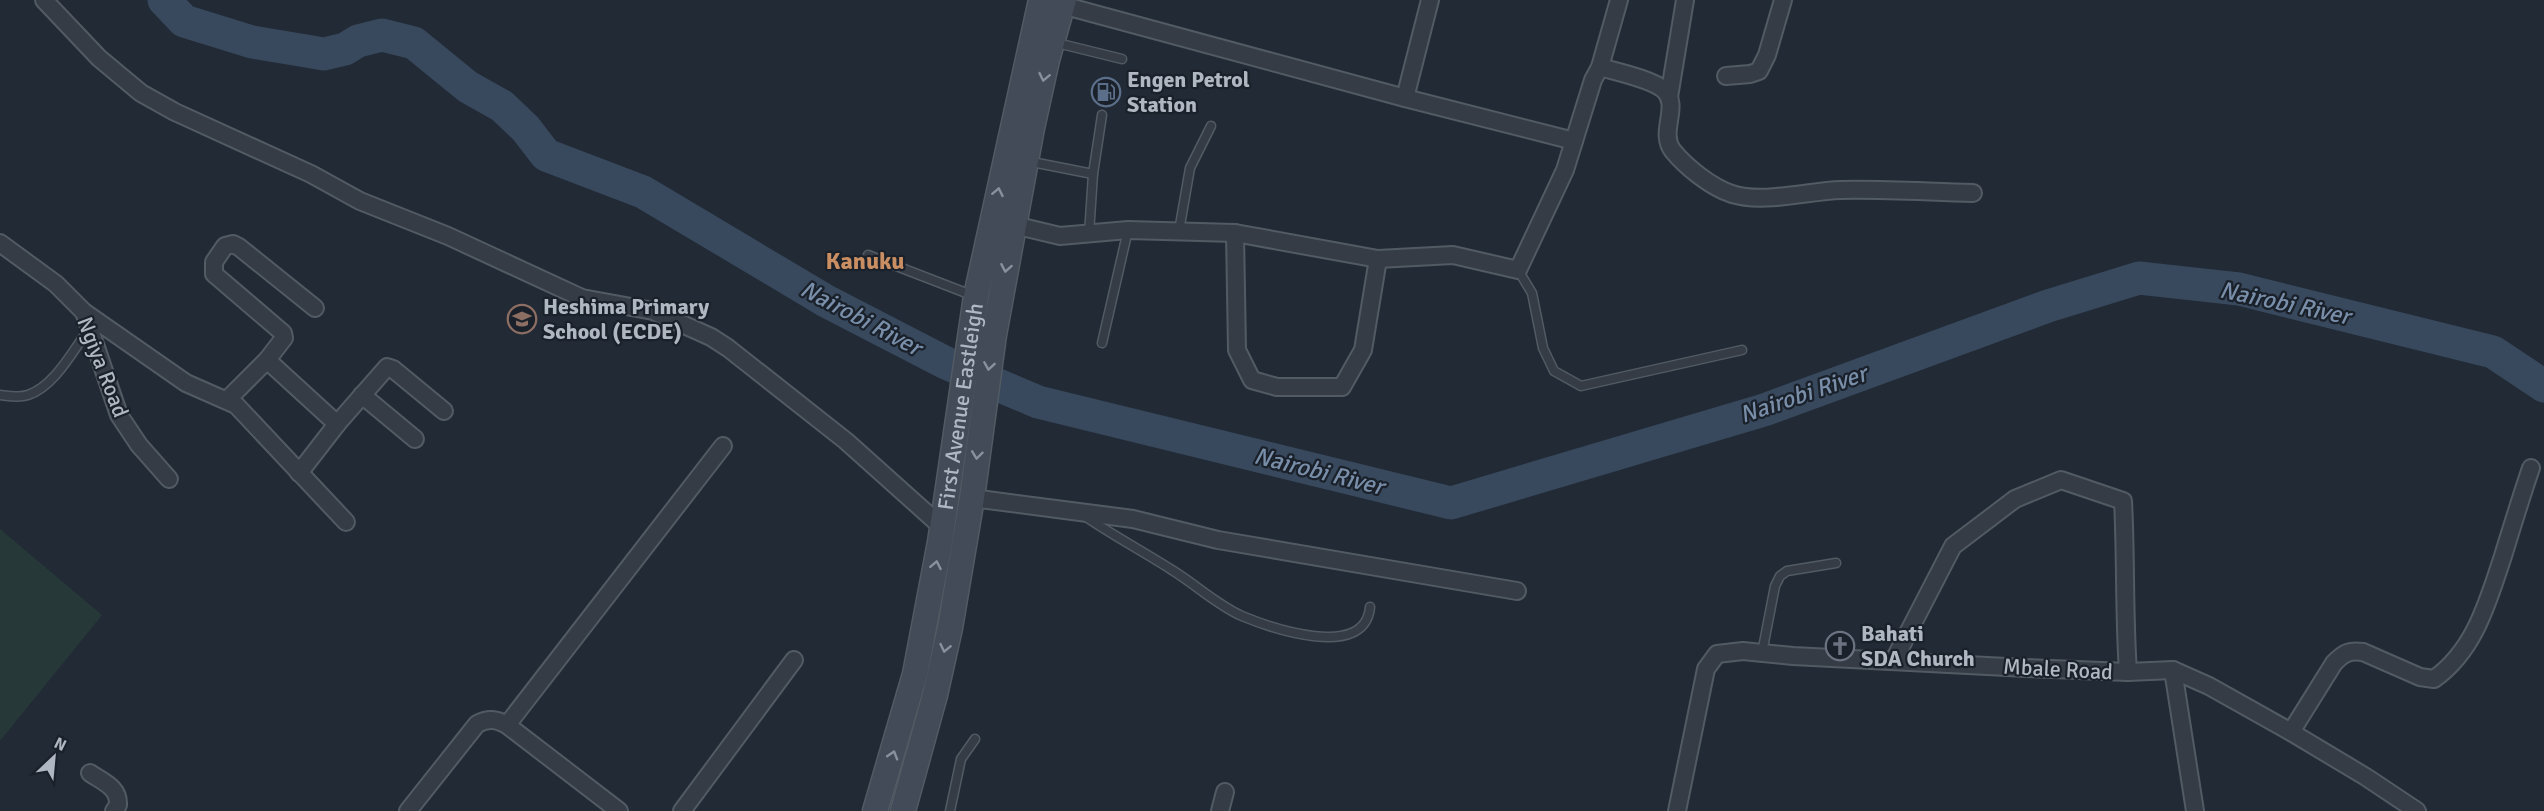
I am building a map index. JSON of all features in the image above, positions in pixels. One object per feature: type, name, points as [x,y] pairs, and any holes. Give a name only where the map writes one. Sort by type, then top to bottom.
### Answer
[{"type":"main road","name":"First Avenue Eastleigh","points":[[875,811],[915,674],[942,527],[973,395],[983,333],[1014,225],[1052,42],[1056,2]]},
{"type":"main road","name":"First Avenue Eastleigh","points":[[983,333],[976,296],[1056,2]]},
{"type":"main road","name":"First Avenue Eastleigh","points":[[903,811],[935,695],[952,616],[972,498],[973,395]]},
{"type":"street","points":[[44,0],[99,58],[141,93],[175,112],[311,174],[360,201],[448,236],[582,297],[653,311],[711,338],[728,348],[846,441],[942,527]]},
{"type":"street","points":[[1405,98],[1430,0]]},
{"type":"street","points":[[1014,225],[1059,236],[1128,230],[1235,233],[1378,259],[1452,255],[1518,270],[1565,170],[1593,80],[1600,67],[1619,0]]},
{"type":"street","points":[[1685,0],[1669,97],[1667,139],[1673,150],[1698,174],[1732,194],[1754,197],[1840,190],[1973,193]]},
{"type":"street","points":[[1726,76],[1759,71],[1767,55],[1783,0]]},
{"type":"street","points":[[1056,2],[1405,98],[1574,141]]},
{"type":"street","points":[[1600,67],[1658,86],[1669,97]]},
{"type":"street","points":[[1235,233],[1237,350],[1252,380],[1277,387],[1342,387],[1356,366],[1363,350],[1378,259]]},
{"type":"street","name":"Ngiya Road","points":[[0,243],[73,298],[87,320],[119,415],[139,445],[169,479]]},
{"type":"street","points":[[227,400],[282,344],[284,338],[283,333],[214,273],[214,262],[225,246],[233,244],[239,247],[315,308]]},
{"type":"street","points":[[87,320],[186,383],[236,405],[346,522]]},
{"type":"street","points":[[267,360],[337,424]]},
{"type":"street","points":[[299,473],[337,424],[387,367],[393,369],[444,411]]},
{"type":"street","points":[[362,395],[415,439]]},
{"type":"street","points":[[507,725],[723,446]]},
{"type":"street","points":[[2291,732],[2334,663],[2344,653],[2363,652],[2420,677],[2434,679],[2444,672],[2460,654],[2484,614],[2531,468]]},
{"type":"street","points":[[1894,660],[1953,546],[2015,499],[2061,480],[2123,501],[2126,554],[2124,613],[2128,672]]},
{"type":"street","points":[[972,498],[1133,519],[1218,540],[1517,591]]},
{"type":"street","name":"Mbale Road","points":[[1677,811],[1684,767],[1700,704],[1706,669],[1717,654],[1743,651],[2128,672],[2173,670],[2209,686],[2291,732],[2418,811]]},
{"type":"street","points":[[682,811],[794,660]]},
{"type":"street","points":[[2173,670],[2195,811]]},
{"type":"street","points":[[408,811],[477,724],[485,719],[501,721],[507,725],[619,811]]},
{"type":"street","points":[[90,773],[116,791],[118,805],[114,811]]},
{"type":"street","points":[[1220,811],[1225,792]]},
{"type":"lane","points":[[1052,42],[1122,60]]},
{"type":"lane","points":[[1089,234],[1093,174],[1102,114]]},
{"type":"lane","points":[[1179,231],[1190,168],[1211,126]]},
{"type":"lane","points":[[1026,161],[1093,174]]},
{"type":"lane","points":[[1102,343],[1128,230]]},
{"type":"lane","points":[[868,255],[976,296]]},
{"type":"lane","points":[[1518,270],[1532,293],[1543,348],[1554,371],[1581,386],[1742,350]]},
{"type":"lane","points":[[0,395],[21,397],[40,388],[51,378],[87,320]]},
{"type":"lane","points":[[1081,513],[1240,615],[1290,632],[1300,635],[1340,637],[1357,631],[1369,616],[1370,607]]},
{"type":"lane","points":[[1762,653],[1775,586],[1780,576],[1787,571],[1836,563]]},
{"type":"lane","points":[[950,811],[961,759],[975,739]]},
{"type":"shaded area","points":[[0,529],[102,615],[0,741]]},
{"type":"waterway","name":"Nairobi River","points":[[164,0],[184,21],[252,42],[324,54],[382,35],[414,43],[468,87],[502,106],[526,129],[546,155],[643,192],[826,301],[946,363],[1038,402],[1451,503],[1764,410],[2048,306],[2139,278],[2239,289],[2493,352],[2544,386]]},
{"type":"place","name":"Engen Petrol Station","points":[[1106,92]]},
{"type":"place","name":"Heshima Primary School (ECDE)","points":[[522,319]]},
{"type":"place","name":"Bahati SDA Church","points":[[1840,646]]},
{"type":"district","name":"Kanuku","points":[[865,261]]}]
